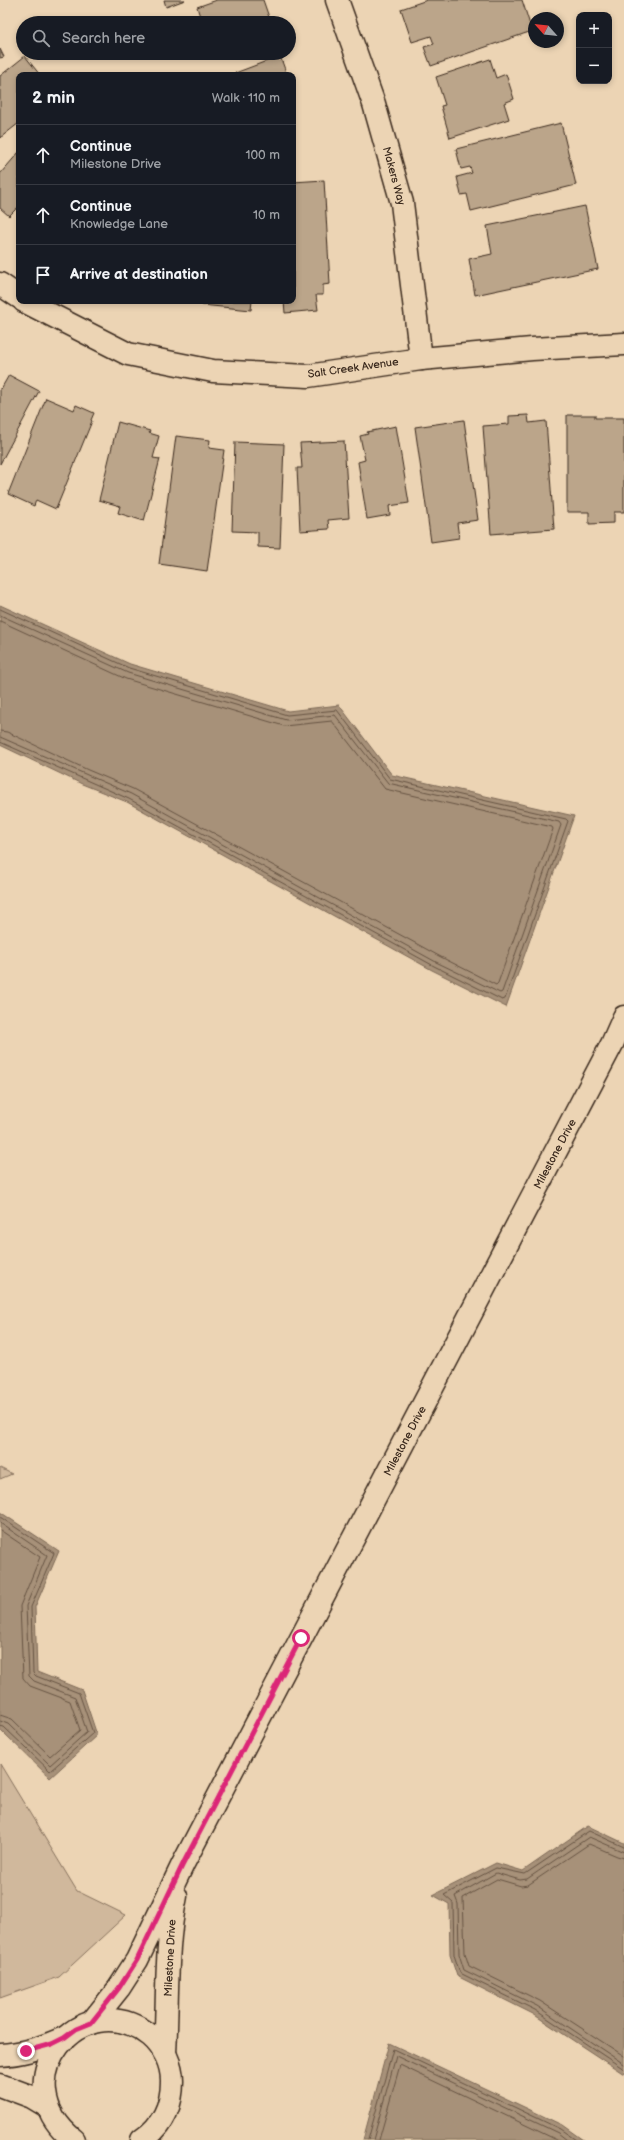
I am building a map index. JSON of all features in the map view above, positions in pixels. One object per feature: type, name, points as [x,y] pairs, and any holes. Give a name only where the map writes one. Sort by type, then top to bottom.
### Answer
[{"type":"street","name":"Makers Way","points":[[337,0],[374,104],[402,204],[421,359]]},
{"type":"street","points":[[0,284],[16,295]]},
{"type":"street","name":"Salt Creek Avenue","points":[[30,304],[128,354],[213,371],[308,376],[421,359],[532,349],[624,344]]},
{"type":"street","name":"Milestone Drive","points":[[91,2023],[119,1988],[137,1960],[183,1864],[612,1044],[624,1016]]},
{"type":"street","name":"Milestone Drive","points":[[165,2053],[168,2008],[168,1937],[183,1864]]},
{"type":"street","name":"Milestone Drive","points":[[74,2140],[54,2120],[47,2106],[43,2088],[46,2070],[53,2053],[64,2038],[76,2029],[91,2023],[108,2020],[125,2022],[141,2028],[154,2039],[165,2053],[172,2073],[172,2095],[166,2115],[153,2133],[142,2140]]},
{"type":"street","points":[[0,2055],[13,2054],[52,2044],[64,2038]]},
{"type":"street","points":[[0,2085],[32,2097],[47,2106]]},
{"type":"shaded area","points":[[0,1468],[12,1474],[0,1479]]},
{"type":"shaded area","points":[[0,1764],[77,1891],[126,1915],[59,1977],[0,1998]]},
{"type":"water","points":[[0,605],[130,664],[288,711],[339,705],[392,775],[574,816],[506,1007],[432,970],[127,802],[82,784],[0,745]]},
{"type":"water","points":[[0,1512],[59,1551],[35,1607],[37,1672],[82,1690],[97,1735],[50,1778],[0,1729]]},
{"type":"water","points":[[588,1826],[624,1843],[624,2074],[533,2014],[457,1976],[450,1955],[449,1904],[433,1895],[496,1863],[523,1871]]},
{"type":"water","points":[[389,2043],[562,2125],[583,2140],[363,2140]]},
{"type":"building","points":[[164,0],[185,0],[166,7]]},
{"type":"building","points":[[217,0],[263,0],[269,16],[200,16],[197,7]]},
{"type":"building","points":[[427,0],[522,0],[528,19],[528,32],[431,66],[424,47],[434,44],[431,36],[412,42],[401,9]]},
{"type":"building","points":[[0,49],[4,57],[0,58]]},
{"type":"building","points":[[490,59],[496,78],[506,74],[514,99],[504,103],[509,119],[450,138],[441,106],[445,105],[436,77]]},
{"type":"building","points":[[20,60],[28,60],[38,72],[16,72],[16,125],[0,138],[0,76]]},
{"type":"building","points":[[269,60],[281,60],[286,72],[238,72]]},
{"type":"building","points":[[561,123],[576,185],[471,211],[467,194],[461,195],[457,177],[472,173],[470,167],[461,169],[456,149]]},
{"type":"building","points":[[16,155],[16,209],[9,216],[0,208],[0,174]]},
{"type":"building","points":[[324,180],[330,284],[323,285],[323,295],[316,295],[318,310],[285,313],[284,304],[296,304],[296,182]]},
{"type":"building","points":[[585,206],[598,269],[475,295],[469,259],[492,254],[487,226]]},
{"type":"building","points":[[202,304],[252,304],[251,310]]},
{"type":"building","points":[[9,375],[39,391],[0,464],[0,388],[1,389]]},
{"type":"building","points":[[46,398],[74,410],[76,405],[94,413],[56,509],[36,500],[34,506],[8,494]]},
{"type":"building","points":[[528,415],[529,423],[546,421],[554,529],[491,534],[483,426],[509,424],[509,416]]},
{"type":"building","points":[[567,415],[595,415],[595,418],[624,418],[624,512],[614,512],[614,523],[589,524],[589,512],[567,512]]},
{"type":"building","points":[[464,420],[478,520],[457,523],[459,538],[431,542],[415,427]]},
{"type":"building","points":[[118,422],[150,431],[149,433],[159,436],[153,458],[160,459],[144,521],[118,513],[120,506],[99,500]]},
{"type":"building","points":[[396,426],[409,503],[389,506],[390,515],[367,519],[358,462],[365,460],[360,436],[368,434],[367,432]]},
{"type":"building","points":[[176,436],[210,440],[209,448],[224,450],[207,571],[159,564]]},
{"type":"building","points":[[344,441],[349,518],[328,520],[329,529],[300,531],[297,468],[302,468],[300,443]]},
{"type":"building","points":[[235,442],[284,444],[280,548],[258,547],[258,532],[232,531]]},
{"type":"route","points":[[26,2051],[52,2044],[64,2038],[76,2029],[91,2023],[119,1988],[137,1960],[147,1936],[183,1864],[301,1638]]}]
